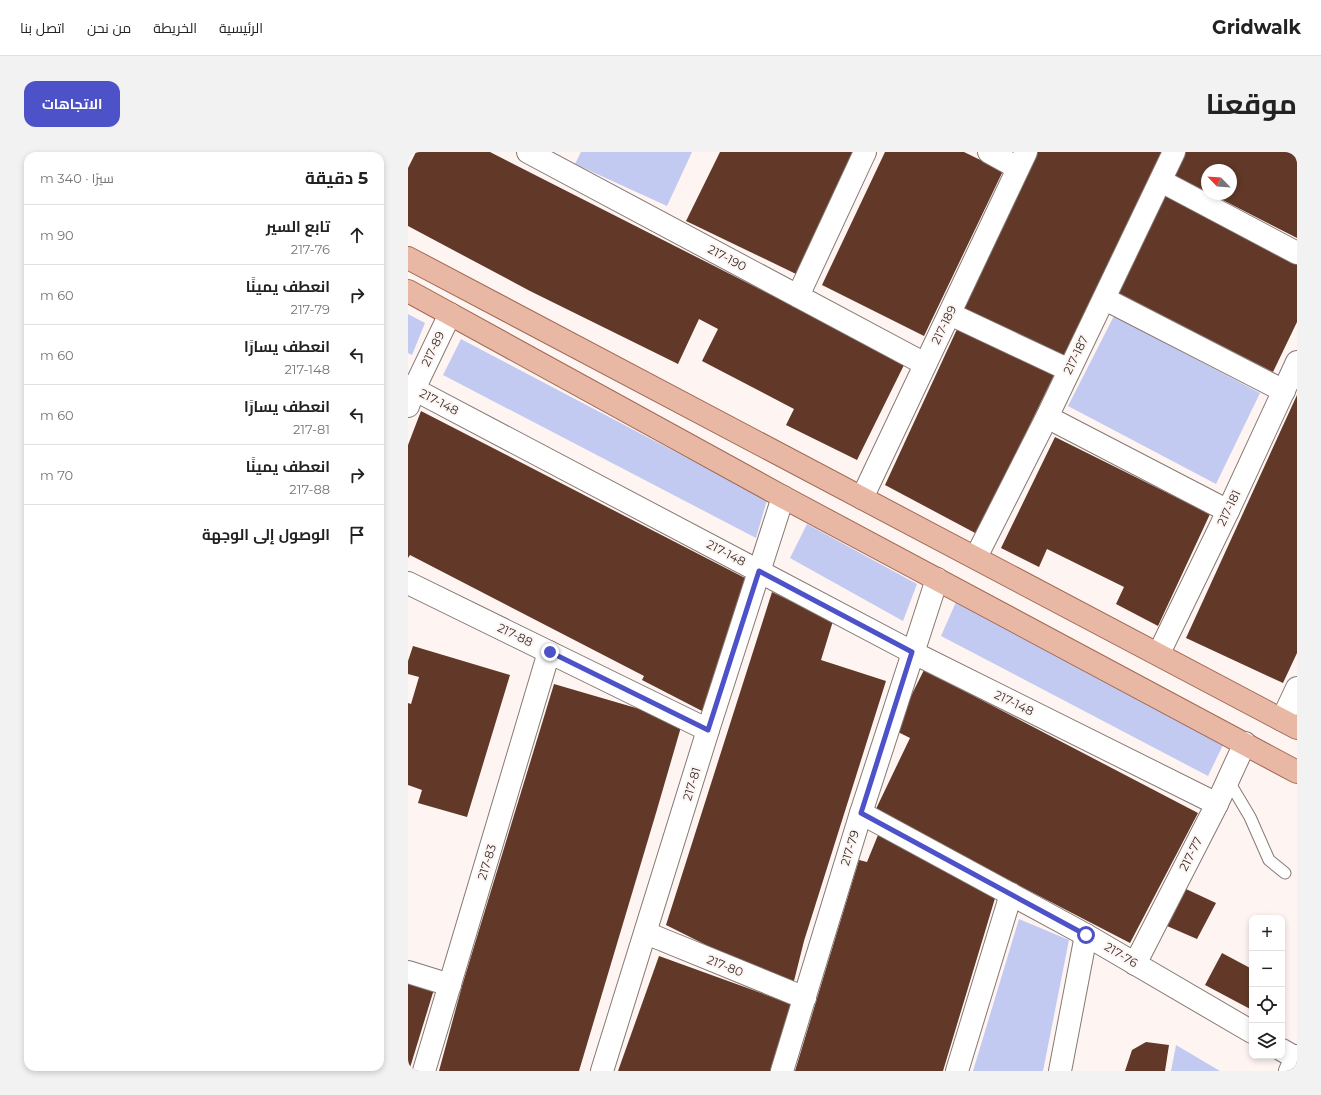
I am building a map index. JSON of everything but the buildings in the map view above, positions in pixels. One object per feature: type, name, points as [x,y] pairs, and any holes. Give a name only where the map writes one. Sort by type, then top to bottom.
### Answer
[{"type":"main road","points":[[408,258],[1159,653],[1290,724]]},
{"type":"main road","points":[[408,291],[783,497],[1297,772]]},
{"type":"street","name":"217-190","points":[[528,152],[558,159],[798,296],[925,364]]},
{"type":"street","points":[[798,296],[865,152]]},
{"type":"street","points":[[989,152],[1022,160]]},
{"type":"street","name":"217-187","points":[[976,557],[1105,299],[1174,152]]},
{"type":"street","name":"217-189","points":[[862,498],[1022,160]]},
{"type":"street","points":[[1161,181],[1297,254]]},
{"type":"street","points":[[1105,299],[1284,391]]},
{"type":"street","name":"217-89","points":[[410,394],[450,314]]},
{"type":"street","points":[[950,314],[1069,370]]},
{"type":"street","name":"217-181","points":[[1159,653],[1228,511],[1297,362]]},
{"type":"street","name":"217-148","points":[[410,394],[759,571],[912,652],[1217,804]]},
{"type":"street","points":[[1047,417],[1228,511]]},
{"type":"street","name":"217-81","points":[[602,1071],[646,934],[708,730],[783,497]]},
{"type":"street","name":"217-79","points":[[782,1071],[861,813],[912,652],[937,579]]},
{"type":"street","name":"217-88","points":[[408,583],[708,730]]},
{"type":"street","name":"217-83","points":[[424,1071],[550,652]]},
{"type":"street","points":[[1290,724],[1297,688]]},
{"type":"street","name":"217-77","points":[[1135,964],[1217,804],[1245,743]]},
{"type":"street","name":"217-76","points":[[861,813],[1086,935],[1249,1030]]},
{"type":"street","points":[[957,1071],[1011,894]]},
{"type":"street","name":"217-80","points":[[646,934],[804,998]]},
{"type":"street","points":[[1060,1071],[1086,935]]},
{"type":"street","points":[[408,972],[450,985]]},
{"type":"lane","points":[[1228,780],[1250,817],[1269,860],[1285,873]]},
{"type":"shaded area","points":[[581,152],[692,152],[667,206],[575,164]]},
{"type":"shaded area","points":[[408,314],[425,323],[412,355],[408,353]]},
{"type":"shaded area","points":[[1114,316],[1260,393],[1216,484],[1068,406]]},
{"type":"shaded area","points":[[461,339],[767,500],[756,538],[443,375]]},
{"type":"shaded area","points":[[807,524],[917,584],[903,621],[790,558]]},
{"type":"shaded area","points":[[956,602],[1224,743],[1208,776],[941,636]]},
{"type":"shaded area","points":[[1019,919],[1069,940],[1043,1071],[973,1071]]},
{"type":"shaded area","points":[[1176,1045],[1220,1071],[1171,1071]]},
{"type":"route","points":[[550,652],[708,730],[759,571],[912,652],[861,813],[1086,935]]}]
